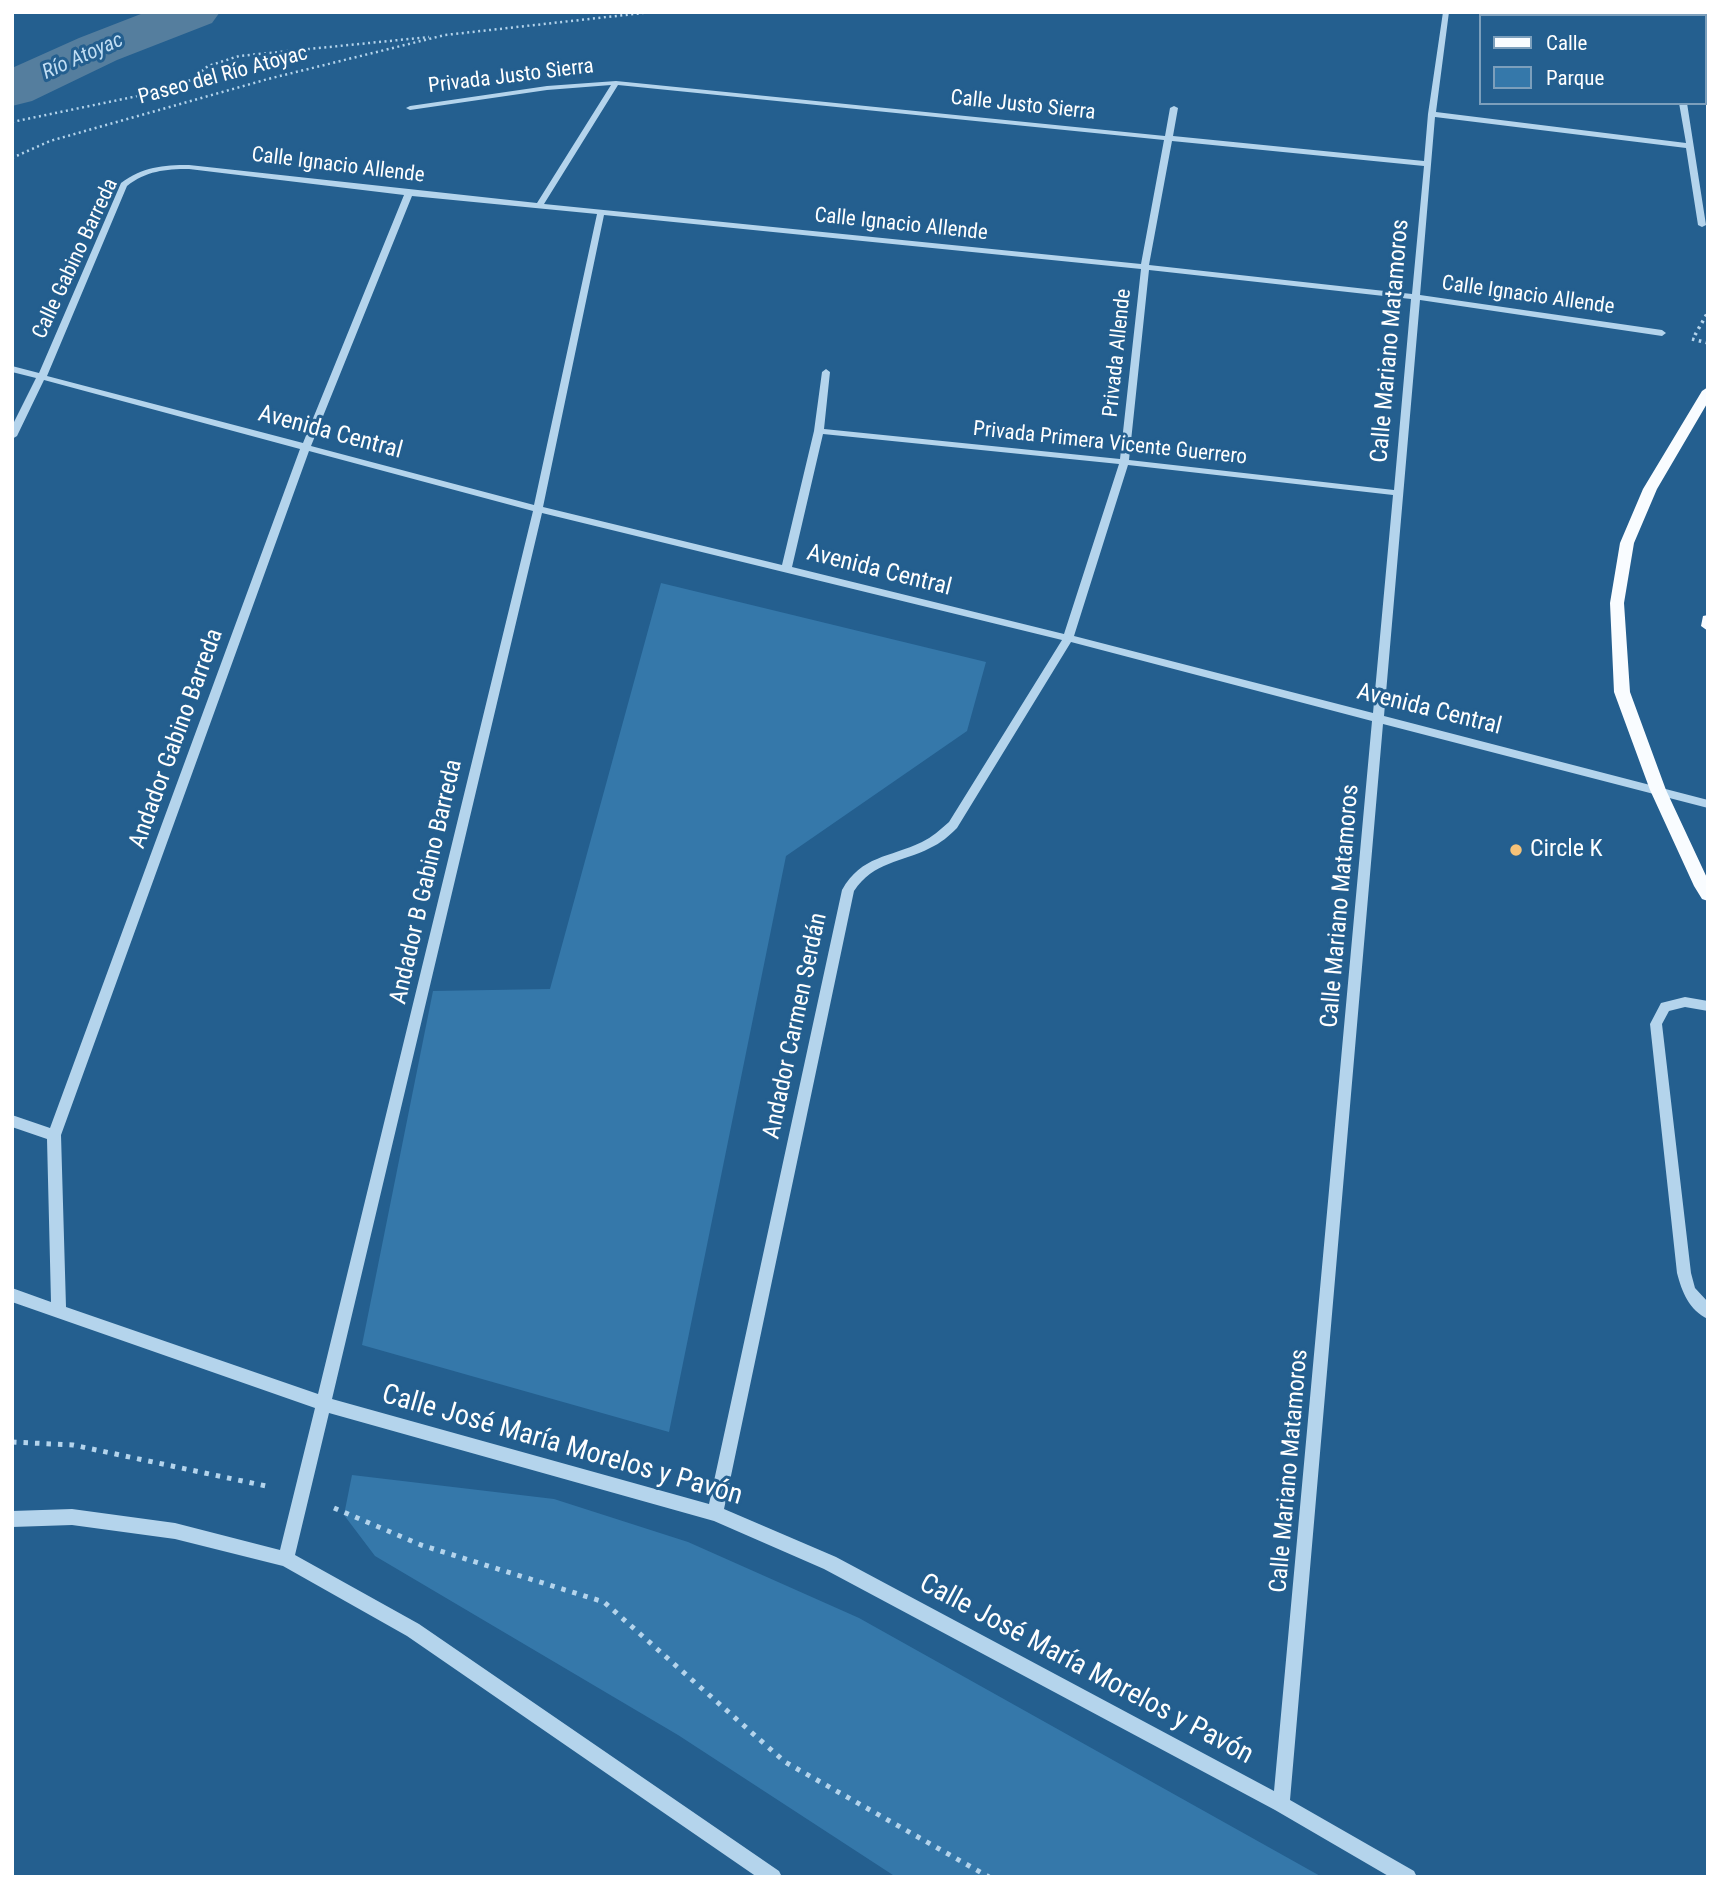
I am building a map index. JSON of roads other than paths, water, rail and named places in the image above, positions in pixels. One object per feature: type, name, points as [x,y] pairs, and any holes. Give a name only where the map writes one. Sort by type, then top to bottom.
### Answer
[{"type":"main road","points":[[1708,391],[1650,489],[1627,543],[1617,603],[1622,692],[1658,790],[1708,894]]},
{"type":"main road","points":[[1708,620],[1708,626]]},
{"type":"street","name":"Calle Mariano Matamoros","points":[[1281,1804],[1432,114],[1446,12]]},
{"type":"street","points":[[539,206],[616,83]]},
{"type":"street","name":"Privada Justo Sierra","points":[[410,108],[547,88],[616,83]]},
{"type":"street","name":"Calle Justo Sierra","points":[[616,83],[1428,164]]},
{"type":"street","points":[[1683,105],[1702,225]]},
{"type":"street","name":"Privada Allende","points":[[1068,638],[1124,462],[1145,267],[1174,108]]},
{"type":"street","points":[[1432,114],[1689,146]]},
{"type":"street","name":"Calle Ignacio Allende","points":[[137,173],[164,167],[189,167],[409,193],[1145,267],[1416,297],[1662,333]]},
{"type":"street","name":"Calle Gabino Barreda","points":[[12,436],[42,376],[124,185],[137,173]]},
{"type":"street","name":"Andador Gabino Barreda","points":[[59,1313],[54,1135],[305,449],[409,193]]},
{"type":"street","name":"Andador B Gabino Barreda","points":[[286,1559],[538,509],[601,212]]},
{"type":"street","name":"Avenida Central","points":[[12,369],[538,509],[1068,638],[1708,804]]},
{"type":"street","points":[[786,570],[819,431],[826,372]]},
{"type":"street","name":"Privada Primera Vicente Guerrero","points":[[819,431],[1398,493]]},
{"type":"street","name":"Andador Carmen Serdán","points":[[715,1513],[848,890],[854,878],[864,868],[920,849],[943,837],[1068,638]]},
{"type":"street","points":[[1708,1006],[1685,1002],[1665,1007],[1656,1024],[1684,1273],[1689,1292],[1708,1312]]},
{"type":"street","points":[[12,1121],[54,1135]]},
{"type":"street","name":"Calle José María Morelos y Pavón","points":[[12,1295],[324,1404],[715,1513],[830,1563],[1281,1804],[1408,1877]]},
{"type":"street","points":[[12,1519],[72,1517],[175,1531],[286,1559],[413,1630],[773,1877]]},
{"type":"waterway","name":"Río Atoyac","points":[[12,89],[98,49],[194,12]]},
{"type":"place","name":"Circle K","points":[[1516,850]]}]
